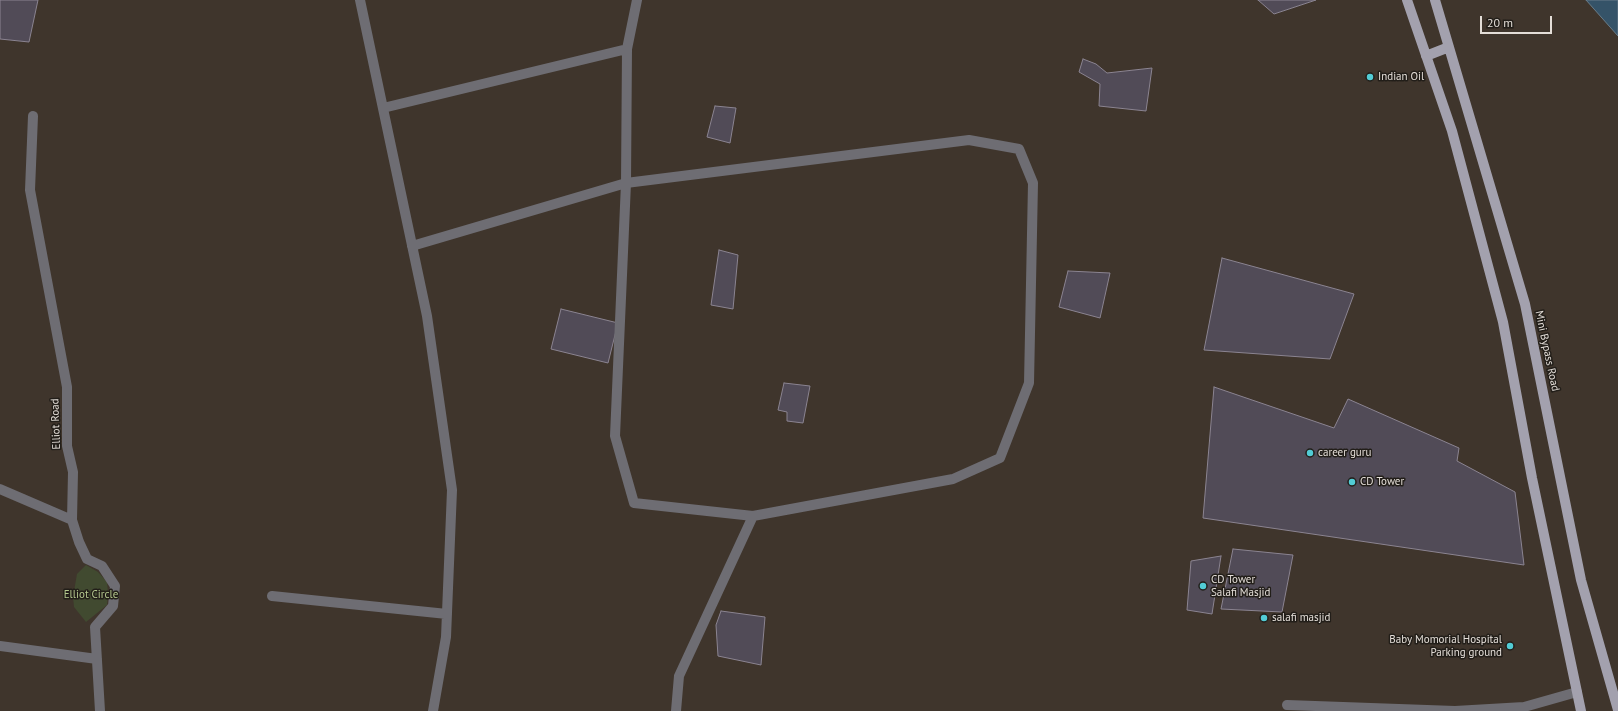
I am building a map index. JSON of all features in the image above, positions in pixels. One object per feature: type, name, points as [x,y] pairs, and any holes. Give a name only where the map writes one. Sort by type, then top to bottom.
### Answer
[{"type":"main road","points":[[1407,0],[1452,131],[1503,322],[1532,478],[1581,711]]},
{"type":"main road","name":"Mini Bypass Road","points":[[1435,0],[1525,304],[1582,580],[1618,710]]},
{"type":"main road","points":[[1426,56],[1449,47]]},
{"type":"street","points":[[360,0],[427,316],[452,490],[446,637],[433,711]]},
{"type":"street","points":[[412,246],[626,183],[969,140],[1019,149],[1033,183],[1029,383],[1000,458],[953,479],[752,516],[634,503],[615,436],[626,183],[626,49],[637,0]]},
{"type":"street","points":[[383,108],[626,49]]},
{"type":"street","name":"Elliot Road","points":[[33,116],[30,190],[67,387],[67,446],[73,472],[72,520],[79,542],[87,559],[102,566],[115,586],[114,606],[95,627],[100,711]]},
{"type":"street","points":[[0,489],[72,520]]},
{"type":"street","points":[[676,711],[679,676],[752,516]]},
{"type":"street","points":[[272,596],[447,614]]},
{"type":"street","points":[[0,646],[97,659]]},
{"type":"street","points":[[1287,705],[1455,711],[1524,707],[1577,692]]},
{"type":"green space","name":"Elliot Circle","points":[[86,565],[98,572],[107,582],[108,593],[107,605],[86,622],[74,607],[73,597],[77,574]]},
{"type":"water","points":[[1586,0],[1618,0],[1618,36]]},
{"type":"building","points":[[0,0],[38,0],[29,42],[0,39]]},
{"type":"building","points":[[1258,0],[1316,0],[1274,14]]},
{"type":"building","points":[[1083,59],[1096,64],[1107,73],[1152,68],[1146,111],[1099,106],[1100,84],[1079,72]]},
{"type":"building","points":[[715,106],[736,108],[730,143],[707,137]]},
{"type":"building","points":[[719,250],[738,255],[733,309],[711,305]]},
{"type":"building","points":[[1222,258],[1354,294],[1330,359],[1204,350]]},
{"type":"building","points":[[1068,271],[1110,273],[1100,318],[1059,307]]},
{"type":"building","points":[[561,309],[618,323],[608,363],[551,349]]},
{"type":"building","points":[[784,383],[810,386],[803,423],[787,421],[787,412],[778,410]]},
{"type":"building","name":"CD Tower","points":[[1214,387],[1334,428],[1348,399],[1459,448],[1457,461],[1515,492],[1524,565],[1203,518]]},
{"type":"building","points":[[1233,549],[1293,555],[1282,612],[1221,609]]},
{"type":"building","name":"CD Tower Salafi Masjid","points":[[1221,556],[1212,614],[1187,610],[1191,561]]},
{"type":"building","points":[[721,611],[765,617],[761,665],[718,656],[716,625]]},
{"type":"place","name":"Indian Oil","points":[[1370,77]]},
{"type":"place","name":"career guru","points":[[1310,453]]},
{"type":"place","name":"CD Tower","points":[[1352,482]]},
{"type":"place","name":"CD Tower Salafi Masjid","points":[[1203,586]]},
{"type":"place","name":"salafi masjid","points":[[1264,618]]},
{"type":"place","name":"Baby Momorial Hospital Parking ground","points":[[1510,646]]}]
